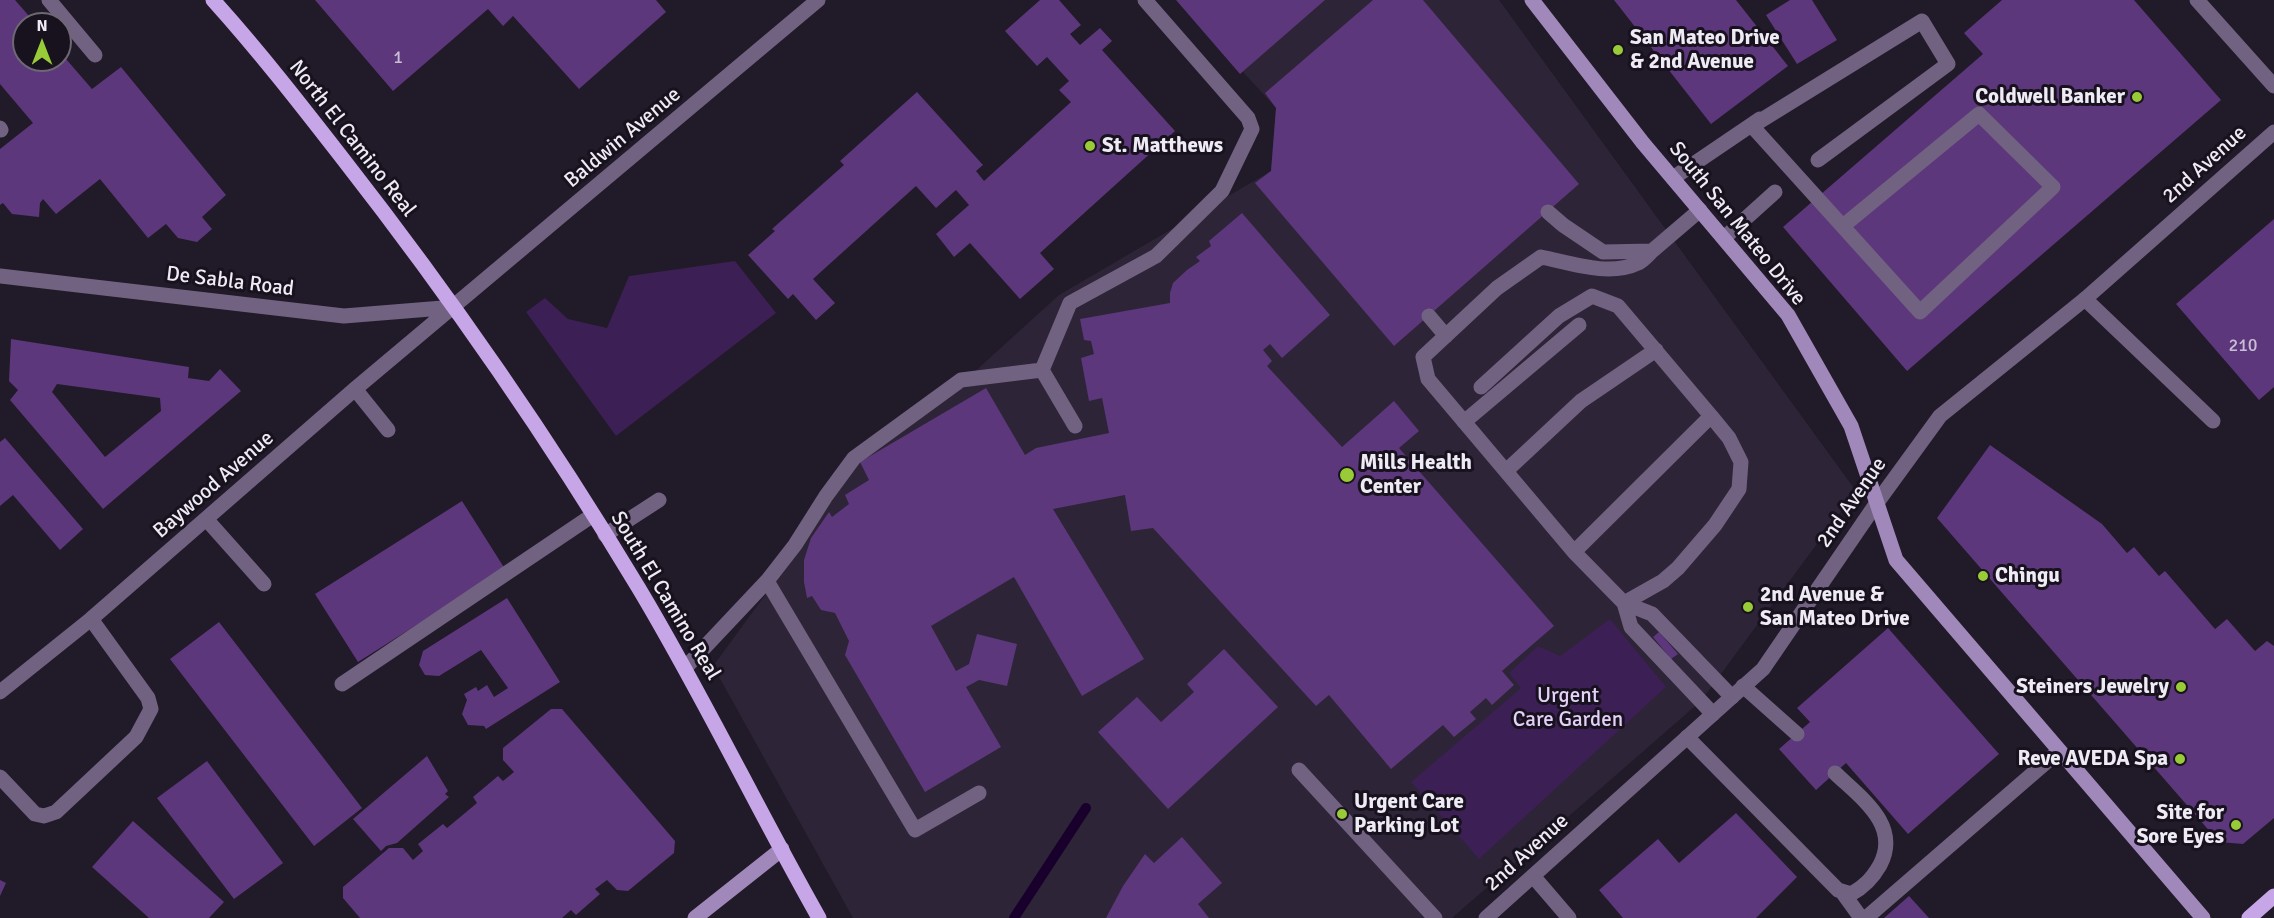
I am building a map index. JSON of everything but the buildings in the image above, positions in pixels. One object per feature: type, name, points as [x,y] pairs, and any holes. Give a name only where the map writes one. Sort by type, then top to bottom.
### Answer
[{"type":"main road","name":"North El Camino Real","points":[[213,0],[304,110],[455,307]]},
{"type":"main road","name":"South San Mateo Drive","points":[[1532,0],[1587,73],[1788,315],[1851,426],[1896,560],[2203,918]]},
{"type":"main road","name":"South El Camino Real","points":[[455,307],[581,492],[685,668],[819,918]]},
{"type":"main road","points":[[695,918],[782,849]]},
{"type":"main road","points":[[2249,918],[2274,896]]},
{"type":"street","points":[[49,0],[95,55]]},
{"type":"street","name":"Baldwin Avenue","points":[[455,307],[818,0]]},
{"type":"street","points":[[1042,370],[1070,303],[1156,256],[1222,191],[1252,129],[1248,118],[1145,0]]},
{"type":"street","points":[[2197,0],[2274,86]]},
{"type":"street","points":[[1818,160],[1948,64],[1922,21],[1752,126],[1920,312],[2052,187],[1979,114],[1843,226]]},
{"type":"street","points":[[1673,178],[1883,38]]},
{"type":"street","name":"2nd Avenue","points":[[1486,918],[1763,669],[1876,504],[1940,416],[2085,299],[2274,132]]},
{"type":"street","points":[[1724,238],[1775,192]]},
{"type":"street","points":[[1700,210],[1639,263],[1614,269],[1541,257],[1497,288],[1423,357],[1428,379],[1574,552],[1624,603],[1652,614],[1732,697]]},
{"type":"street","points":[[1548,212],[1603,252],[1652,251]]},
{"type":"street","name":"De Sabla Road","points":[[0,276],[344,316],[455,307]]},
{"type":"street","points":[[1481,387],[1559,316],[1592,296],[1618,306],[1730,438],[1741,462],[1739,489],[1716,525],[1678,568],[1663,581],[1624,603]]},
{"type":"street","points":[[2085,299],[2213,421]]},
{"type":"street","name":"Baywood Avenue","points":[[0,692],[91,619],[355,389],[455,307]]},
{"type":"street","points":[[1429,316],[1446,336]]},
{"type":"street","points":[[1464,422],[1579,325]]},
{"type":"street","points":[[1506,471],[1581,401],[1656,350]]},
{"type":"street","points":[[1042,370],[1075,426]]},
{"type":"street","points":[[685,668],[766,581],[795,545],[826,496],[854,458],[961,380],[1042,370]]},
{"type":"street","points":[[355,389],[388,430]]},
{"type":"street","points":[[1574,552],[1712,416]]},
{"type":"street","points":[[605,535],[659,500]]},
{"type":"street","points":[[342,684],[593,515]]},
{"type":"street","points":[[207,520],[264,584]]},
{"type":"street","points":[[766,581],[915,830],[979,793]]},
{"type":"street","points":[[1624,603],[1631,627],[1713,714]]},
{"type":"street","points":[[0,777],[35,814],[44,816],[56,812],[136,737],[151,709],[148,698],[91,619]]},
{"type":"street","points":[[1743,686],[1797,734]]},
{"type":"street","points":[[1687,738],[1843,893],[1863,918],[2059,750]]},
{"type":"street","points":[[1299,770],[1435,918]]},
{"type":"street","points":[[1835,773],[1872,809],[1884,828],[1887,843],[1883,859],[1874,876],[1863,887],[1851,894],[1843,893]]},
{"type":"street","points":[[1533,876],[1569,918]]},
{"type":"shaded area","name":"Mills Health Center","points":[[1177,0],[1499,0],[1856,491],[1701,701],[1452,918],[853,918],[713,666],[810,534],[860,458],[961,384],[1059,295],[1271,171],[1276,108]]},
{"type":"green space","points":[[735,261],[776,313],[616,436],[526,312],[545,298],[568,319],[607,328],[629,276]]},
{"type":"green space","name":"Urgent Care Garden","points":[[1610,619],[1666,687],[1479,859],[1411,782],[1521,688],[1509,673],[1538,646],[1560,656]]},
{"type":"waterway","points":[[1014,918],[1086,808]]},
{"type":"place","name":"San Mateo Drive & 2nd Avenue","points":[[1618,50]]},
{"type":"place","name":"Coldwell Banker","points":[[2137,97]]},
{"type":"place","name":"St. Matthews","points":[[1090,146]]},
{"type":"place","name":"Mills Health Center","points":[[1347,475]]},
{"type":"place","name":"Chingu","points":[[1983,576]]},
{"type":"place","name":"2nd Avenue & San Mateo Drive","points":[[1748,607]]},
{"type":"place","name":"Steiners Jewelry","points":[[2181,687]]},
{"type":"place","name":"Reve AVEDA Spa","points":[[2180,759]]},
{"type":"place","name":"Urgent Care Parking Lot","points":[[1342,814]]},
{"type":"place","name":"Site for Sore Eyes","points":[[2236,825]]}]
